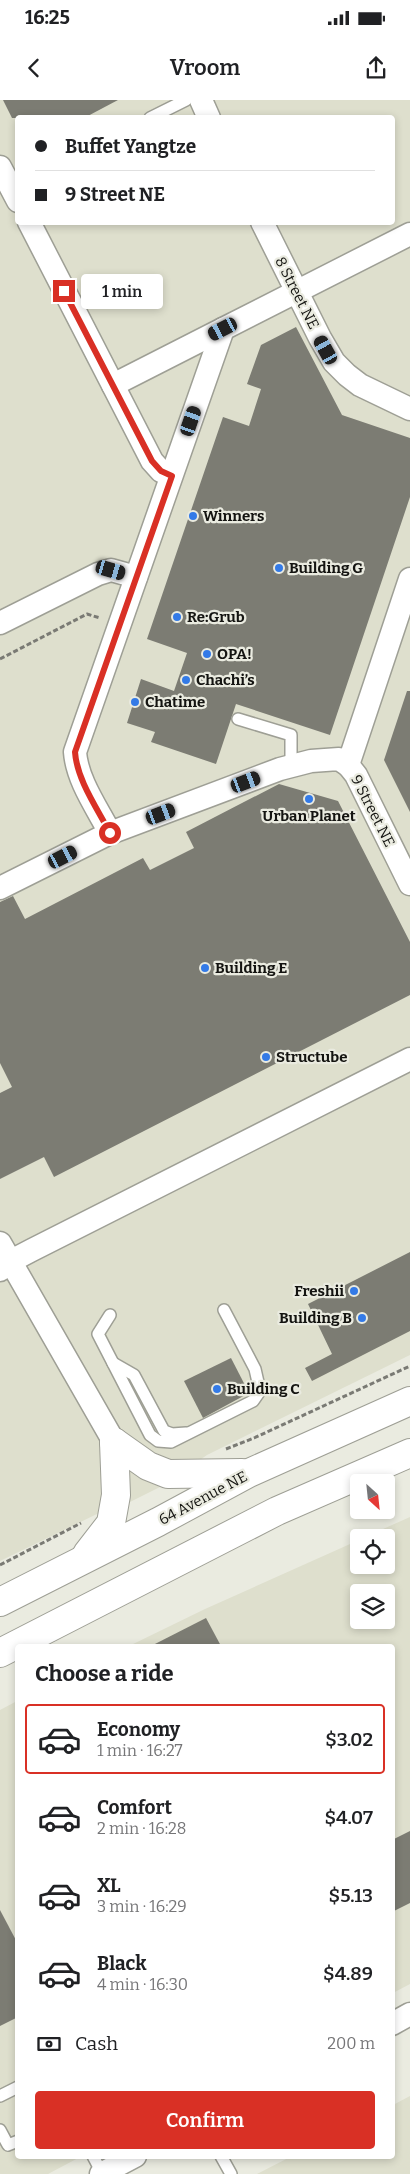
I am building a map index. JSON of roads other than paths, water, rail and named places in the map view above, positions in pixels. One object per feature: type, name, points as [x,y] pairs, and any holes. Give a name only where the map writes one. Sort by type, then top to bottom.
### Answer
[{"type":"street","points":[[200,100],[208,115]]},
{"type":"street","points":[[0,167],[15,190]]},
{"type":"street","points":[[31,225],[152,461],[161,471],[172,476]]},
{"type":"street","name":"8 Street NE","points":[[263,225],[326,350],[347,375],[360,385],[410,409]]},
{"type":"street","points":[[113,385],[410,234]]},
{"type":"street","points":[[110,833],[81,776],[76,763],[75,752],[223,329]]},
{"type":"street","points":[[0,623],[98,574],[111,570],[136,577]]},
{"type":"street","points":[[0,888],[110,833],[291,766],[325,759],[339,759],[348,765],[410,579]]},
{"type":"street","name":"9 Street NE","points":[[348,765],[356,775],[410,884]]},
{"type":"street","points":[[249,1473],[168,1474],[148,1466],[114,1442],[4,1258],[410,1059]]},
{"type":"street","name":"64 Avenue NE","points":[[0,1602],[158,1522],[249,1473],[410,1401]]},
{"type":"street","points":[[80,1561],[111,1523],[116,1495],[114,1442]]},
{"type":"street","points":[[18,1644],[277,1511],[410,1453]]},
{"type":"street","points":[[343,1483],[388,1478],[410,1468]]},
{"type":"street","points":[[0,1653],[15,1645]]},
{"type":"street","points":[[395,2022],[410,2014]]},
{"type":"street","points":[[99,2168],[126,2159]]},
{"type":"lane","points":[[156,115],[186,100]]},
{"type":"lane","points":[[238,720],[291,735],[291,766]]},
{"type":"lane","points":[[110,1315],[98,1334],[150,1435],[158,1441],[171,1442],[253,1401],[260,1392],[255,1369],[224,1310]]},
{"type":"lane","points":[[0,2096],[15,2088]]},
{"type":"lane","points":[[0,2130],[8,2145],[15,2142]]},
{"type":"lane","points":[[223,2159],[231,2174]]},
{"type":"place","name":"Winners","points":[[193,516]]},
{"type":"place","name":"Building G","points":[[279,568]]},
{"type":"place","name":"Re:Grub","points":[[177,617]]},
{"type":"place","name":"OPA!","points":[[207,654]]},
{"type":"place","name":"Chachi’s","points":[[186,680]]},
{"type":"place","name":"Chatime","points":[[135,702]]},
{"type":"place","name":"Urban Planet","points":[[309,799]]},
{"type":"place","name":"Building E","points":[[205,968]]},
{"type":"place","name":"Structube","points":[[266,1057]]},
{"type":"place","name":"Freshii","points":[[354,1291]]},
{"type":"place","name":"Building B","points":[[362,1318]]},
{"type":"place","name":"Building C","points":[[217,1389]]}]
